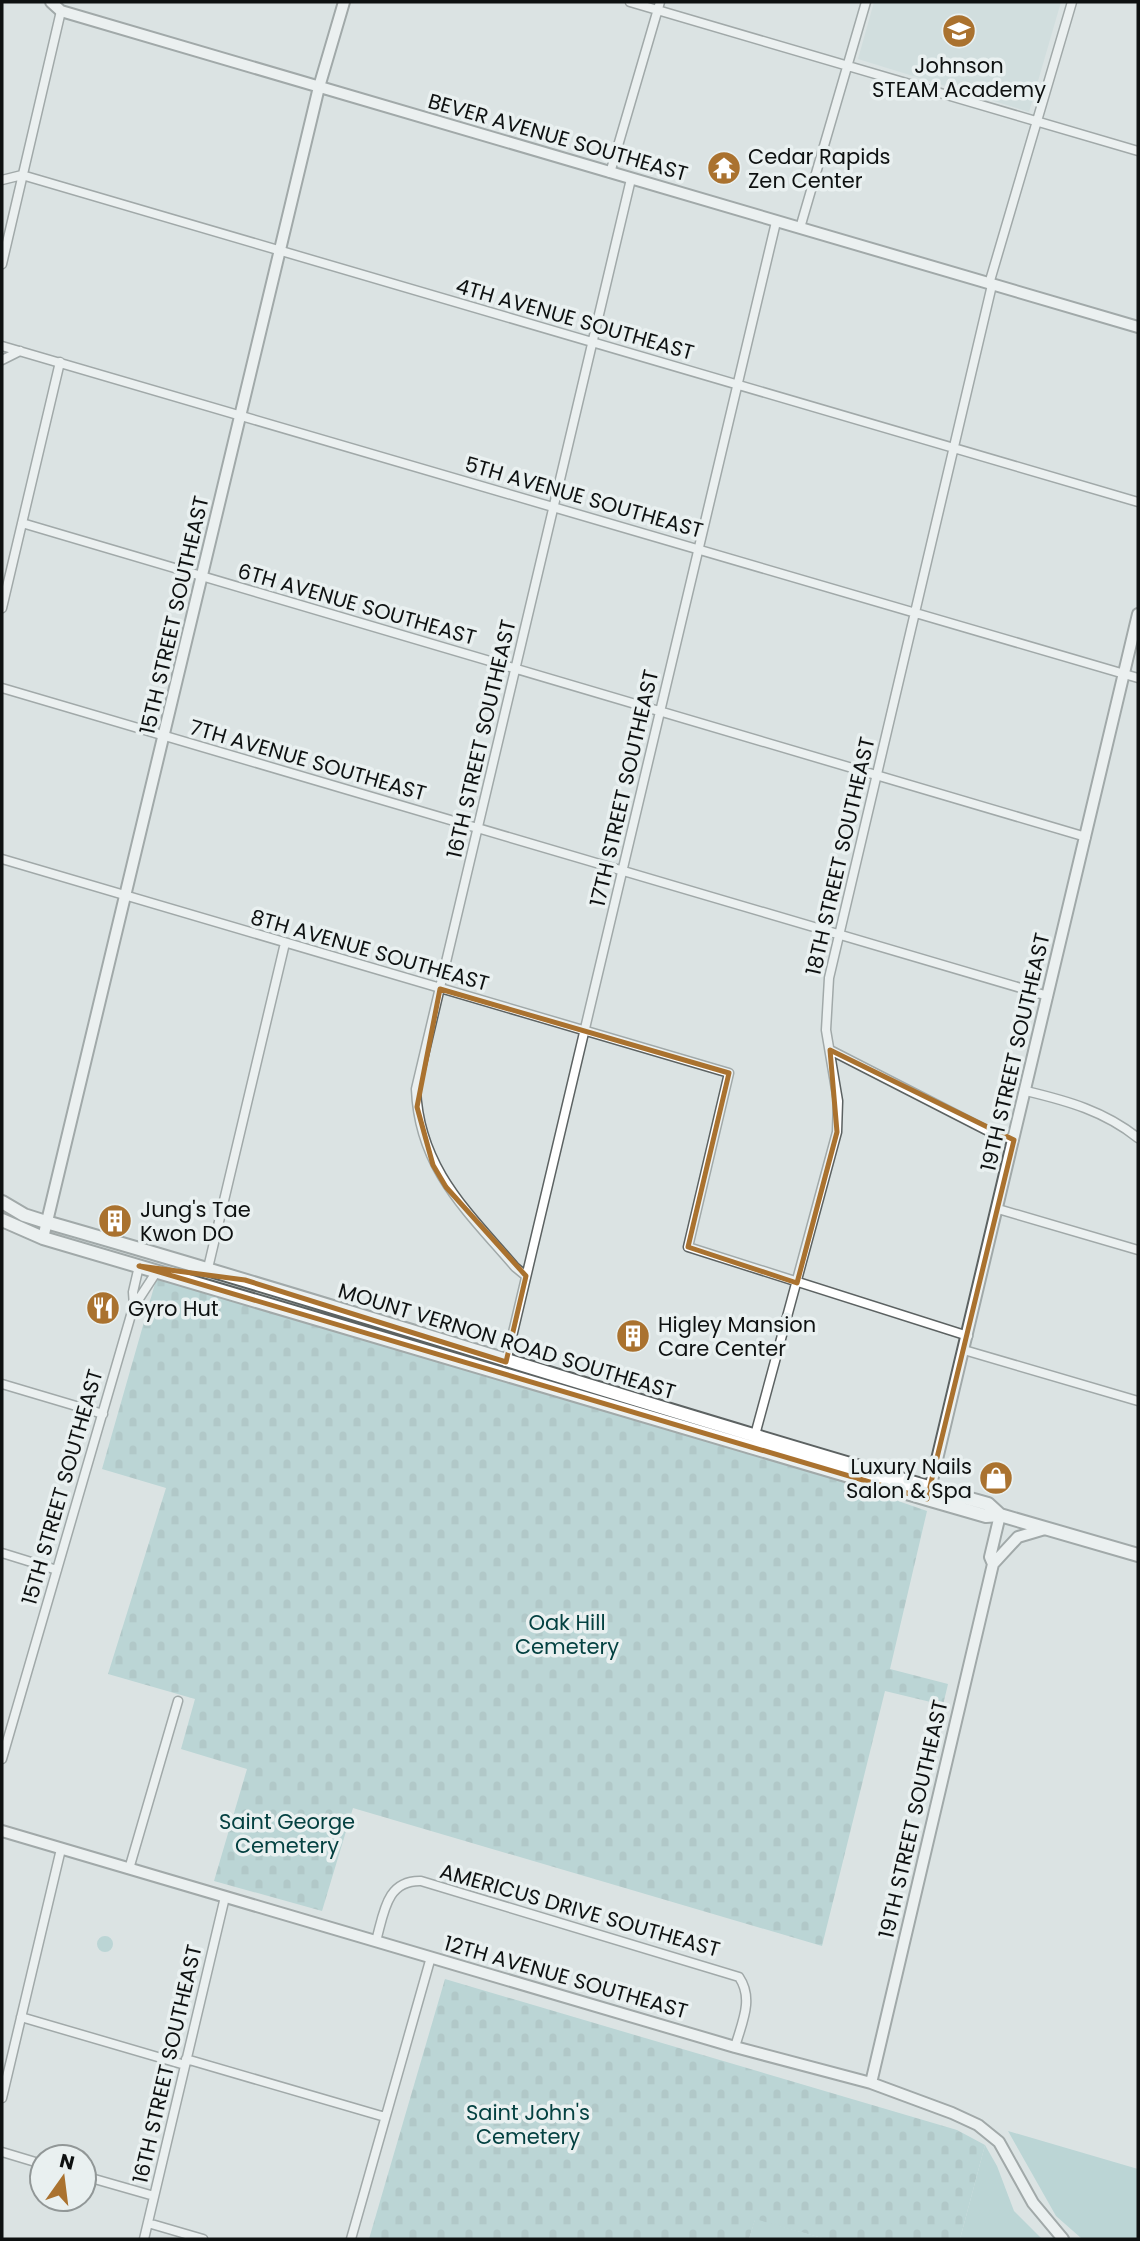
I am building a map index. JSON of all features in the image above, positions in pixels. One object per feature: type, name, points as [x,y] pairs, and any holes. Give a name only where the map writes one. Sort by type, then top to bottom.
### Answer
[{"type":"main road","name":"MOUNT VERNON ROAD SOUTHEAST","points":[[2,1202],[24,1215],[46,1222],[208,1268],[506,1362],[755,1436],[929,1494]]},
{"type":"main road","name":"MOUNT VERNON ROAD SOUTHEAST","points":[[2,1220],[43,1238],[929,1494],[988,1504],[1000,1516],[1138,1555]]},
{"type":"main road","points":[[139,1266],[158,1264],[209,1279],[245,1280]]},
{"type":"street","name":"BEVER AVENUE SOUTHEAST","points":[[51,2],[61,11],[1138,327]]},
{"type":"street","name":"15TH STREET SOUTHEAST","points":[[43,1238],[127,897],[319,86],[344,2]]},
{"type":"street","points":[[630,2],[659,6],[847,66],[1138,151]]},
{"type":"street","points":[[800,228],[866,2]]},
{"type":"street","name":"18TH STREET SOUTHEAST","points":[[755,1436],[837,1132],[838,1101],[826,1030],[829,978],[991,284],[1072,2]]},
{"type":"street","points":[[610,173],[659,6]]},
{"type":"street","points":[[2,264],[61,11]]},
{"type":"street","points":[[2,180],[22,175]]},
{"type":"street","name":"4TH AVENUE SOUTHEAST","points":[[22,175],[1138,502]]},
{"type":"street","name":"16TH STREET SOUTHEAST","points":[[526,1276],[515,1268],[446,1187],[433,1166],[422,1129],[416,1089],[631,179]]},
{"type":"street","name":"17TH STREET SOUTHEAST","points":[[506,1362],[776,222]]},
{"type":"street","name":"5TH AVENUE SOUTHEAST","points":[[2,346],[1138,678]]},
{"type":"street","points":[[2,360],[20,351]]},
{"type":"street","points":[[2,608],[60,362]]},
{"type":"street","name":"6TH AVENUE SOUTHEAST","points":[[22,523],[1086,836]]},
{"type":"street","name":"19TH STREET SOUTHEAST","points":[[929,1494],[1138,614]]},
{"type":"street","name":"7TH AVENUE SOUTHEAST","points":[[2,688],[1048,996]]},
{"type":"street","name":"8TH AVENUE SOUTHEAST","points":[[2,859],[729,1073],[688,1247],[797,1283]]},
{"type":"street","points":[[208,1268],[285,943]]},
{"type":"street","points":[[830,1050],[992,1133],[1014,1140]]},
{"type":"street","points":[[1026,1091],[1068,1101],[1103,1114],[1138,1138]]},
{"type":"street","points":[[998,1209],[1138,1250]]},
{"type":"street","name":"15TH STREET SOUTHEAST","points":[[134,1306],[133,1292],[139,1266]]},
{"type":"street","name":"15TH STREET SOUTHEAST","points":[[2,1759],[134,1306],[157,1271]]},
{"type":"street","points":[[797,1283],[968,1336]]},
{"type":"street","points":[[964,1350],[1138,1401]]},
{"type":"street","points":[[2,1384],[103,1414]]},
{"type":"street","name":"19TH STREET SOUTHEAST","points":[[993,1564],[990,1557],[1000,1516]]},
{"type":"street","name":"19TH STREET SOUTHEAST","points":[[871,2083],[993,1564],[1018,1537],[1045,1528]]},
{"type":"street","points":[[2,1553],[57,1570]]},
{"type":"street","points":[[129,1869],[177,1701]]},
{"type":"street","name":"12TH AVENUE SOUTHEAST","points":[[2,1832],[735,2047],[871,2083],[967,2119],[990,2134],[1006,2152],[1042,2217],[1063,2239]]},
{"type":"street","points":[[2,2098],[61,1849]]},
{"type":"street","name":"AMERICUS DRIVE SOUTHEAST","points":[[376,1941],[389,1897],[396,1887],[407,1881],[421,1881],[739,1977],[746,1987],[748,1998],[735,2047]]},
{"type":"street","name":"16TH STREET SOUTHEAST","points":[[144,2239],[225,1897]]},
{"type":"street","points":[[351,2239],[431,1957]]},
{"type":"street","points":[[21,2017],[385,2117]]},
{"type":"street","points":[[2,2152],[28,2160]]},
{"type":"street","points":[[98,2180],[154,2196]]},
{"type":"street","points":[[148,2223],[203,2239]]},
{"type":"highlighted area","points":[[440,989],[729,1073],[688,1247],[797,1283],[837,1132],[830,1050],[1014,1140],[927,1499],[139,1266],[245,1280],[506,1362],[526,1276],[446,1187],[433,1165],[417,1107]]},
{"type":"shaded area","name":"Johnson STEAM Academy","points":[[874,2],[1061,2],[1029,112],[858,59]]},
{"type":"green space","name":"Oak Hill Cemetery","points":[[161,1278],[803,1468],[927,1511],[890,1669],[948,1684],[943,1705],[885,1691],[822,1946],[353,1808],[322,1911],[214,1881],[247,1769],[181,1749],[195,1699],[108,1674],[166,1488],[102,1469],[156,1280]]},
{"type":"green space","points":[[102,1936],[108,1936],[113,1944],[111,1950],[102,1952],[97,1947],[97,1941]]},
{"type":"green space","name":"Saint John's Cemetery","points":[[445,1979],[957,2130],[985,2145],[960,2239],[826,2239],[755,2220],[749,2239],[369,2239]]},
{"type":"green space","points":[[1008,2131],[1138,2169],[1138,2239],[1081,2238],[1056,2216]]},
{"type":"green space","points":[[985,2145],[997,2166],[1014,2211],[1042,2239],[960,2239]]},
{"type":"green space","points":[[755,2219],[826,2239],[749,2239]]},
{"type":"place","name":"Johnson STEAM Academy","points":[[959,31]]},
{"type":"place","name":"Cedar Rapids Zen Center","points":[[724,168]]},
{"type":"place","name":"Jung's Tae Kwon DO","points":[[115,1221]]},
{"type":"place","name":"Gyro Hut","points":[[103,1308]]},
{"type":"place","name":"Higley Mansion Care Center","points":[[633,1336]]},
{"type":"place","name":"Luxury Nails Salon & Spa","points":[[996,1478]]},
{"type":"park label","name":"Saint George Cemetery","points":[[287,1833]]}]
